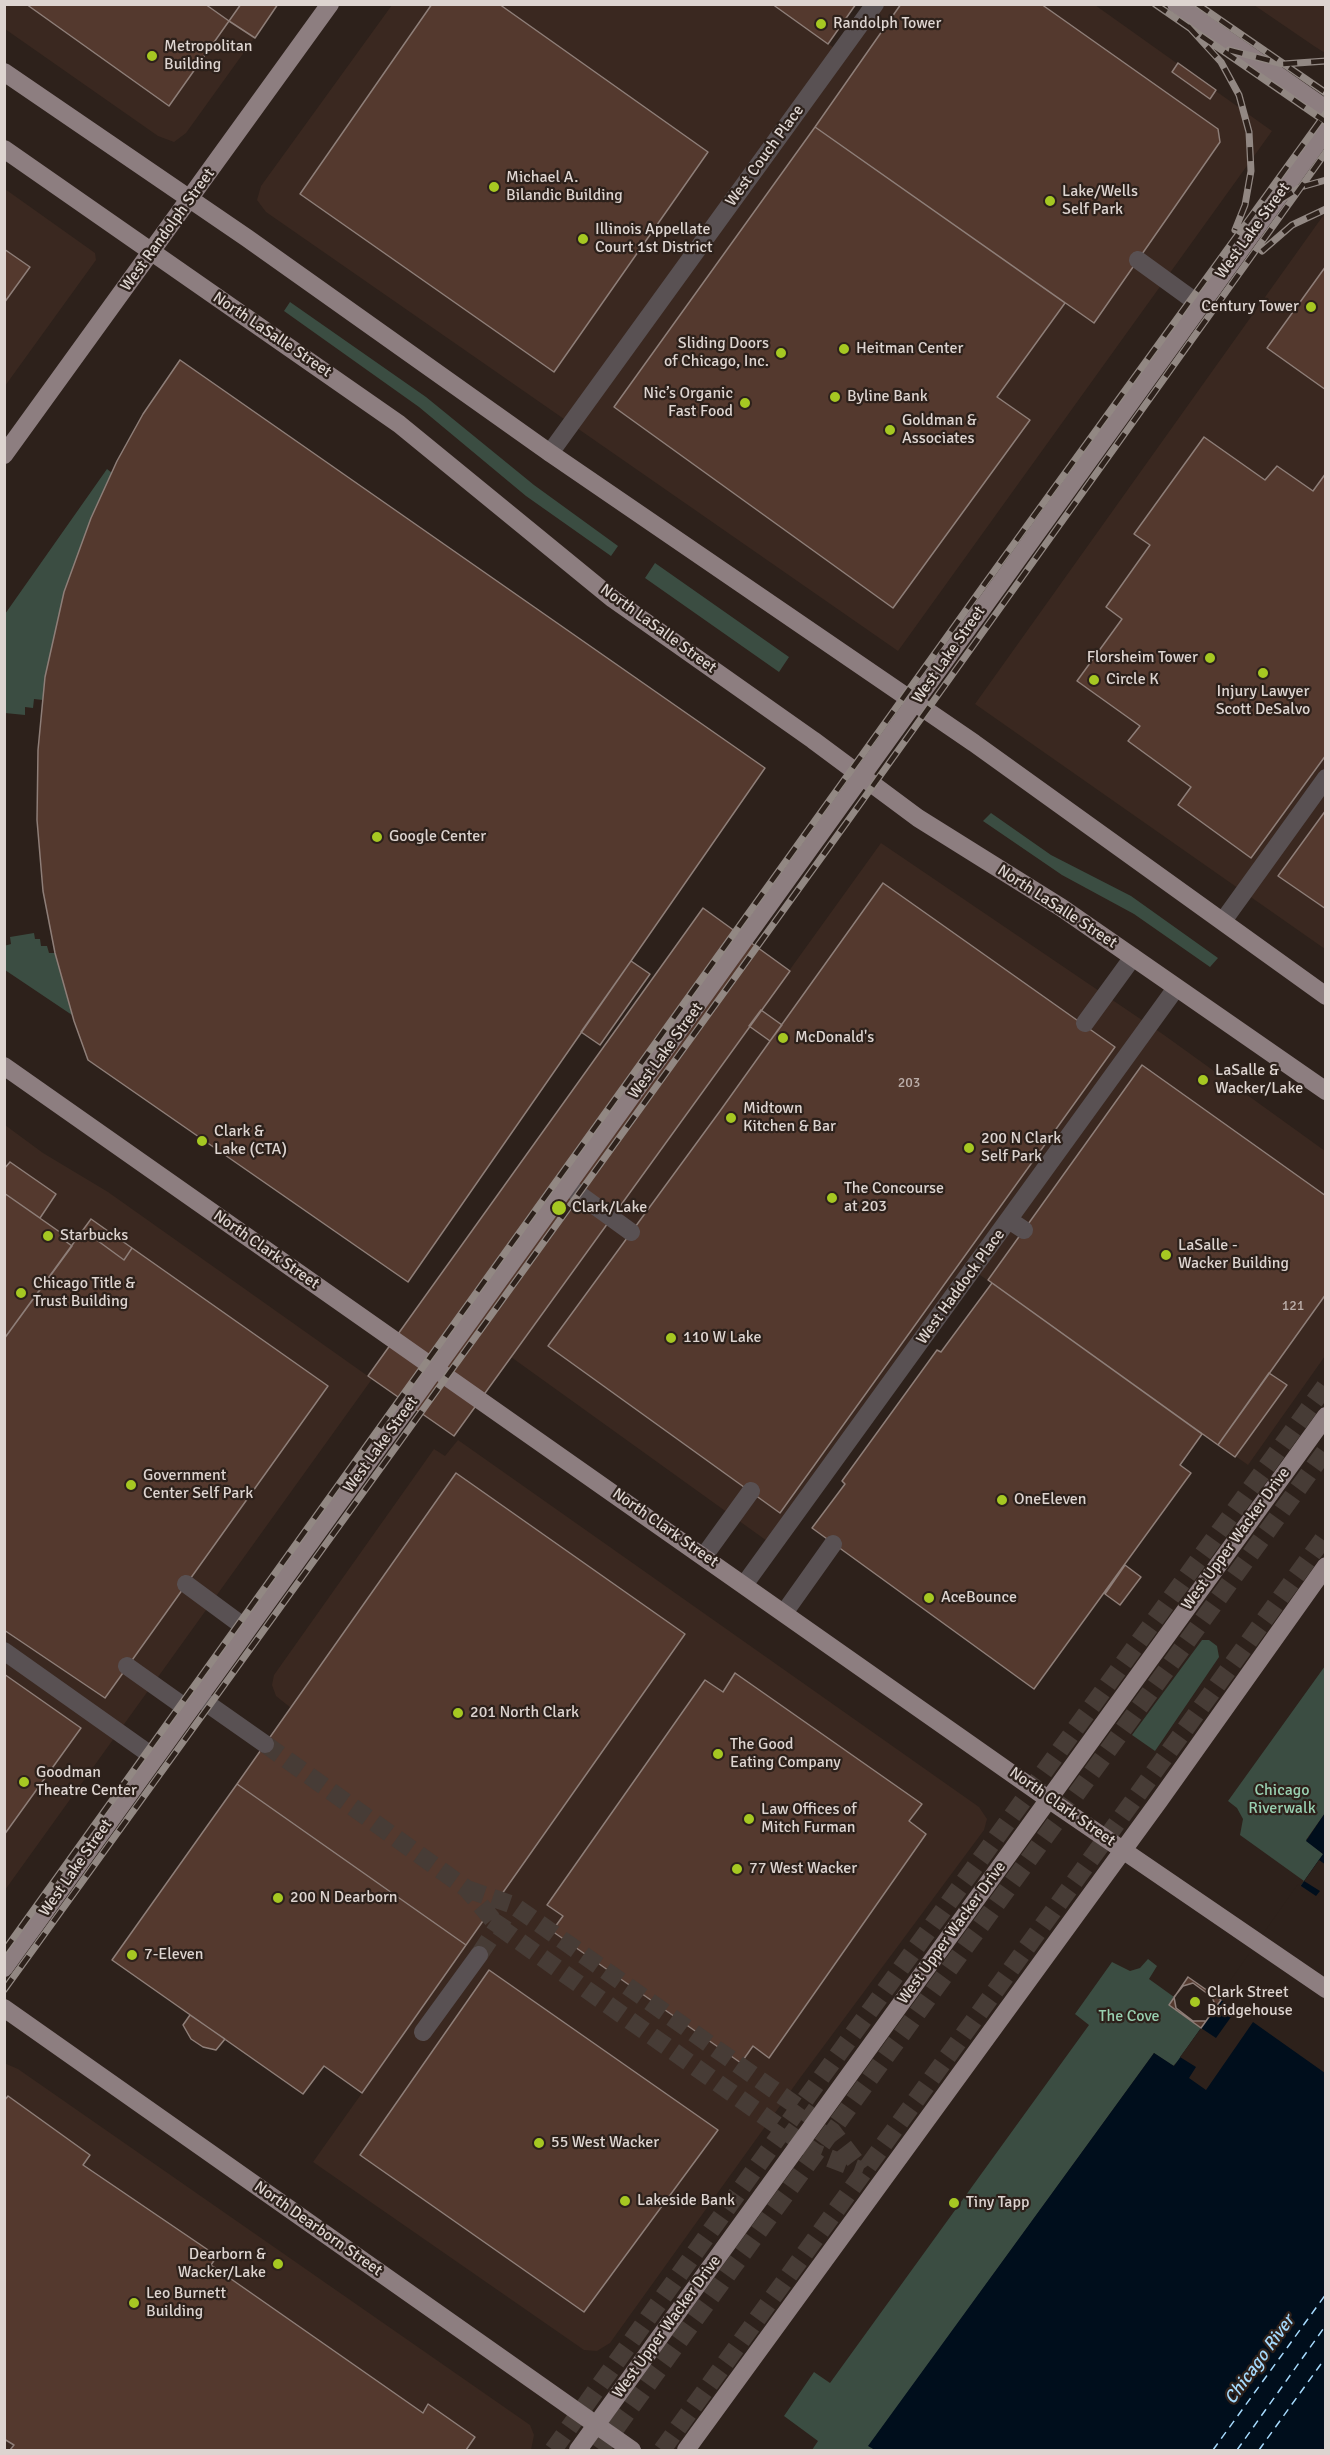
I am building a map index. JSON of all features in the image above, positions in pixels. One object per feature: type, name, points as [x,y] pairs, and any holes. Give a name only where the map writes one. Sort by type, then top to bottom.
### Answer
[{"type":"main road","name":"West Randolph Street","points":[[4,455],[330,4]]},
{"type":"main road","points":[[1176,4],[1326,109]]},
{"type":"main road","points":[[4,72],[190,198],[550,453],[915,702],[1326,996]]},
{"type":"main road","name":"West Lake Street","points":[[4,1968],[193,1703],[569,1187],[1326,131]]},
{"type":"main road","name":"North LaSalle Street","points":[[4,149],[399,424],[614,599],[918,818],[1062,908],[1326,1090]]},
{"type":"main road","name":"North Clark Street","points":[[4,1066],[1048,1798],[1326,1989]]},
{"type":"main road","name":"West Upper Wacker Drive","points":[[578,2451],[1326,1416]]},
{"type":"main road","points":[[686,2451],[1326,1566]]},
{"type":"main road","name":"North Dearborn Street","points":[[4,2008],[632,2451]]},
{"type":"street","name":"West Couch Place","points":[[550,453],[874,4]]},
{"type":"street","points":[[1138,260],[1200,305]]},
{"type":"street","points":[[1223,921],[1326,778]]},
{"type":"street","points":[[1085,1023],[1133,957]]},
{"type":"street","name":"West Haddock Place","points":[[744,1585],[1016,1225],[1176,988]]},
{"type":"street","points":[[569,1187],[631,1232]]},
{"type":"street","points":[[704,1556],[751,1491]]},
{"type":"street","points":[[784,1613],[833,1544]]},
{"type":"street","points":[[186,1584],[247,1629]]},
{"type":"street","points":[[4,1651],[155,1758]]},
{"type":"street","points":[[128,1666],[265,1744]]},
{"type":"street","points":[[423,2032],[478,1955]]},
{"type":"shaded area","points":[[5,5],[278,5],[186,133],[174,142],[158,136],[5,29]]},
{"type":"shaded area","points":[[392,5],[772,5],[840,52],[875,5],[1095,5],[1272,131],[898,651],[266,212],[257,200],[261,186]]},
{"type":"shaded area","points":[[1254,5],[1325,5],[1325,53],[1314,46]]},
{"type":"shaded area","points":[[5,189],[95,253],[96,260],[5,386]]},
{"type":"shaded area","points":[[1325,213],[1325,949],[975,704]]},
{"type":"shaded area","points":[[881,843],[1164,1035],[1325,1151],[1325,1356],[1248,1465],[973,1270],[774,1546],[511,1357]]},
{"type":"shaded area","name":"Government Center Self Park","points":[[5,1125],[43,1153],[108,1192],[372,1379],[5,1890]]},
{"type":"shaded area","points":[[458,1440],[979,1807],[987,1819],[984,1830],[800,2078],[610,2343],[597,2351],[584,2350],[313,2162],[362,2093],[244,1774],[291,1708],[276,1696],[272,1685],[274,1675],[434,1449],[445,1456]]},
{"type":"shaded area","name":"Leo Burnett Building","points":[[4,2063],[18,2069],[530,2425],[534,2435],[531,2450],[5,2450]]},
{"type":"green space","points":[[290,302],[426,397],[534,485],[618,546],[611,556],[526,496],[419,407],[284,311]]},
{"type":"green space","points":[[107,469],[112,473],[91,518],[64,593],[43,700],[34,699],[33,708],[25,707],[25,715],[5,713],[5,614]]},
{"type":"green space","points":[[655,563],[789,657],[779,672],[645,578]]},
{"type":"green space","points":[[991,813],[1051,855],[1131,896],[1218,958],[1210,967],[1134,914],[1062,875],[983,821]]},
{"type":"green space","points":[[34,933],[35,939],[40,939],[41,946],[47,946],[49,953],[55,953],[72,1015],[5,970],[4,946],[11,944],[10,937]]},
{"type":"green space","points":[[1202,1640],[1209,1640],[1217,1646],[1219,1657],[1155,1751],[1132,1735]]},
{"type":"green space","name":"Chicago Riverwalk","points":[[1325,1666],[1325,1813],[1306,1840],[1323,1854],[1325,1918],[1173,2066],[1154,2053],[869,2446],[875,2450],[812,2450],[818,2441],[784,2416],[814,2372],[830,2383],[1089,2025],[1075,2014],[1112,1962],[1130,1971],[1140,1968],[1148,1959],[1157,1966],[1149,1979],[1174,1997],[1169,2005],[1201,2028],[1304,1881],[1240,1835],[1243,1819],[1237,1808],[1228,1801]]},
{"type":"water","name":"Chicago River","points":[[1325,1813],[1325,2450],[875,2450],[868,2446],[1154,2053],[1174,2066],[1323,1854],[1306,1841]]},
{"type":"pier","points":[[1319,1860],[1326,1865],[1325,2073],[1253,2022],[1206,2090],[1189,2078],[1196,2067],[1180,2057],[1201,2028],[1216,2038],[1236,2010],[1218,1998],[1298,1884],[1316,1896],[1320,1891],[1304,1881]]},
{"type":"building","name":"Metropolitan Building","points":[[26,4],[205,4],[229,21],[169,106]]},
{"type":"building","points":[[205,4],[241,4],[229,21]]},
{"type":"building","points":[[205,4],[241,4],[229,21]]},
{"type":"building","points":[[241,4],[278,4],[255,38],[229,21]]},
{"type":"building","name":"Michael A. Bilandic Building","points":[[432,4],[499,4],[708,152],[554,372],[300,194]]},
{"type":"building","name":"Randolph Tower","points":[[772,4],[856,4],[828,44]]},
{"type":"building","name":"Lake/Wells Self Park","points":[[901,4],[1041,4],[1218,129],[1220,142],[1094,323],[815,127]]},
{"type":"building","points":[[1178,63],[1216,90],[1210,99],[1172,72]]},
{"type":"building","name":"Heitman Center","points":[[815,127],[1065,303],[997,397],[1030,420],[893,608],[614,407]]},
{"type":"building","points":[[4,249],[30,267],[4,303]]},
{"type":"building","name":"Century Tower","points":[[1326,266],[1326,390],[1267,348]]},
{"type":"building","name":"Google Center","points":[[180,360],[765,768],[408,1282],[88,1060],[74,1021],[55,953],[43,891],[37,820],[38,750],[45,677],[64,592],[91,518],[117,461],[143,414]]},
{"type":"building","name":"Florsheim Tower","points":[[1204,437],[1265,480],[1277,466],[1313,491],[1326,473],[1326,755],[1251,858],[1178,805],[1191,787],[1128,741],[1140,726],[1077,681],[1122,619],[1106,607],[1150,545],[1134,534]]},
{"type":"building","points":[[1326,810],[1326,909],[1278,876]]},
{"type":"building","name":"The Concourse at 203","points":[[883,883],[1115,1047],[780,1513],[548,1346]]},
{"type":"building","points":[[703,908],[790,971],[454,1436],[368,1376]]},
{"type":"building","points":[[631,961],[650,974],[600,1045],[581,1032]]},
{"type":"building","points":[[761,1010],[782,1025],[770,1041],[749,1026]]},
{"type":"building","name":"LaSalle - Wacker Building","points":[[1142,1065],[1326,1196],[1326,1294],[1218,1445],[988,1280]]},
{"type":"building","points":[[10,1162],[56,1194],[40,1218],[4,1193],[4,1169]]},
{"type":"building","name":"Chicago Title & Trust Building","points":[[4,1193],[64,1235],[61,1238],[72,1246],[4,1339]]},
{"type":"building","points":[[91,1219],[132,1248],[124,1260],[83,1230]]},
{"type":"building","name":"Government Center Self Park","points":[[83,1230],[124,1260],[132,1248],[328,1386],[105,1698],[4,1630],[4,1339]]},
{"type":"building","name":"OneEleven","points":[[992,1283],[1202,1434],[1180,1465],[1191,1473],[1034,1689],[812,1528],[845,1484],[842,1481],[937,1350],[941,1352]]},
{"type":"building","points":[[1269,1373],[1287,1385],[1235,1457],[1218,1445]]},
{"type":"building","name":"201 North Clark","points":[[456,1473],[685,1634],[466,1945],[237,1784]]},
{"type":"building","points":[[1125,1565],[1141,1577],[1120,1605],[1105,1594]]},
{"type":"building","name":"77 West Wacker","points":[[735,1673],[922,1804],[909,1821],[926,1834],[769,2058],[753,2046],[741,2063],[552,1931],[563,1916],[547,1905],[705,1680],[723,1692]]},
{"type":"building","name":"Goodman Theatre Center","points":[[4,1674],[81,1728],[4,1835]]},
{"type":"building","name":"200 N Dearborn","points":[[237,1784],[466,1945],[362,2093],[324,2066],[303,2094],[112,1960]]},
{"type":"building","name":"55 West Wacker","points":[[489,1970],[718,2130],[584,2312],[360,2155]]},
{"type":"building","name":"Clark Street Bridgehouse","points":[[1188,1977],[1221,2000],[1201,2028],[1169,2005]]},
{"type":"building","name":"Clark Street Bridgehouse","points":[[1193,1983],[1212,1997],[1216,2007],[1206,2021],[1193,2021],[1176,2008],[1174,1997],[1183,1986]]},
{"type":"building","points":[[190,2015],[225,2039],[216,2050],[203,2047],[191,2039],[183,2025]]},
{"type":"building","name":"Leo Burnett Building","points":[[8,2096],[90,2155],[83,2165],[217,2256],[211,2265],[423,2413],[428,2404],[475,2437],[466,2450],[10,2450],[14,2445],[4,2439],[4,2101]]},
{"type":"ferry route","points":[[1213,2450],[1326,2294]]},
{"type":"ferry route","points":[[1237,2450],[1326,2325]]},
{"type":"ferry route","points":[[1259,2450],[1326,2357]]},
{"type":"tunnel","points":[[553,2450],[799,2108],[1326,1385]]},
{"type":"tunnel","points":[[600,2450],[1326,1450]]},
{"type":"tunnel","points":[[662,2450],[1326,1535]]},
{"type":"tunnel","points":[[265,1744],[467,1889],[498,1926],[562,1972],[816,2153],[863,2171]]},
{"type":"tunnel","points":[[467,1889],[513,1905],[832,2131],[862,2170]]},
{"type":"tunnel","points":[[479,1955],[505,1916]]},
{"type":"railway","points":[[1155,4],[1326,122]]},
{"type":"railway","points":[[1197,4],[1326,93]]},
{"type":"railway","points":[[1188,26],[1221,62],[1239,95],[1249,132],[1251,171],[1245,205],[1235,230]]},
{"type":"railway","points":[[1229,50],[1283,64],[1326,61]]},
{"type":"railway","points":[[4,1951],[984,585],[1326,113]]},
{"type":"railway","points":[[4,1990],[847,822],[1326,152]]},
{"type":"railway","points":[[1257,215],[1301,187],[1326,180]]},
{"type":"railway","points":[[1262,251],[1292,225],[1326,209]]},
{"type":"place","name":"Randolph Tower","points":[[821,24]]},
{"type":"place","name":"Metropolitan Building","points":[[152,56]]},
{"type":"place","name":"Michael A. Bilandic Building","points":[[494,187]]},
{"type":"place","name":"Lake/Wells Self Park","points":[[1050,201]]},
{"type":"place","name":"Illinois Appellate Court 1st District","points":[[583,239]]},
{"type":"place","name":"Century Tower","points":[[1311,307]]},
{"type":"place","name":"Heitman Center","points":[[844,349]]},
{"type":"place","name":"Sliding Doors of Chicago, Inc.","points":[[781,353]]},
{"type":"place","name":"Byline Bank","points":[[835,397]]},
{"type":"place","name":"Nic’s Organic Fast Food","points":[[745,403]]},
{"type":"place","name":"Goldman & Associates","points":[[890,430]]},
{"type":"place","name":"Florsheim Tower","points":[[1210,658]]},
{"type":"place","name":"Injury Lawyer Scott DeSalvo","points":[[1263,673]]},
{"type":"place","name":"Circle K","points":[[1094,680]]},
{"type":"place","name":"Google Center","points":[[377,837]]},
{"type":"place","name":"McDonald's","points":[[783,1038]]},
{"type":"place","name":"LaSalle & Wacker/Lake","points":[[1203,1080]]},
{"type":"place","name":"Midtown Kitchen & Bar","points":[[731,1118]]},
{"type":"place","name":"Clark & Lake (CTA)","points":[[202,1141]]},
{"type":"place","name":"200 N Clark Self Park","points":[[969,1148]]},
{"type":"place","name":"The Concourse at 203","points":[[832,1198]]},
{"type":"place","name":"Clark/Lake","points":[[559,1208]]},
{"type":"place","name":"Starbucks","points":[[48,1236]]},
{"type":"place","name":"LaSalle - Wacker Building","points":[[1166,1255]]},
{"type":"place","name":"Chicago Title & Trust Building","points":[[21,1293]]},
{"type":"place","name":"110 W Lake","points":[[671,1338]]},
{"type":"place","name":"Government Center Self Park","points":[[131,1485]]},
{"type":"place","name":"OneEleven","points":[[1002,1500]]},
{"type":"place","name":"AceBounce","points":[[929,1598]]},
{"type":"place","name":"201 North Clark","points":[[458,1713]]},
{"type":"place","name":"The Good Eating Company","points":[[718,1754]]},
{"type":"place","name":"Goodman Theatre Center","points":[[24,1782]]},
{"type":"place","name":"Law Offices of Mitch Furman","points":[[749,1819]]},
{"type":"place","name":"77 West Wacker","points":[[737,1869]]},
{"type":"place","name":"200 N Dearborn","points":[[278,1898]]},
{"type":"place","name":"7-Eleven","points":[[132,1955]]},
{"type":"place","name":"Clark Street Bridgehouse","points":[[1195,2002]]},
{"type":"place","name":"55 West Wacker","points":[[539,2143]]},
{"type":"place","name":"Lakeside Bank","points":[[625,2201]]},
{"type":"place","name":"Tiny Tapp","points":[[954,2203]]},
{"type":"place","name":"Dearborn & Wacker/Lake","points":[[278,2264]]},
{"type":"place","name":"Leo Burnett Building","points":[[134,2303]]},
{"type":"park label","name":"The Cove","points":[[1129,2017]]}]
